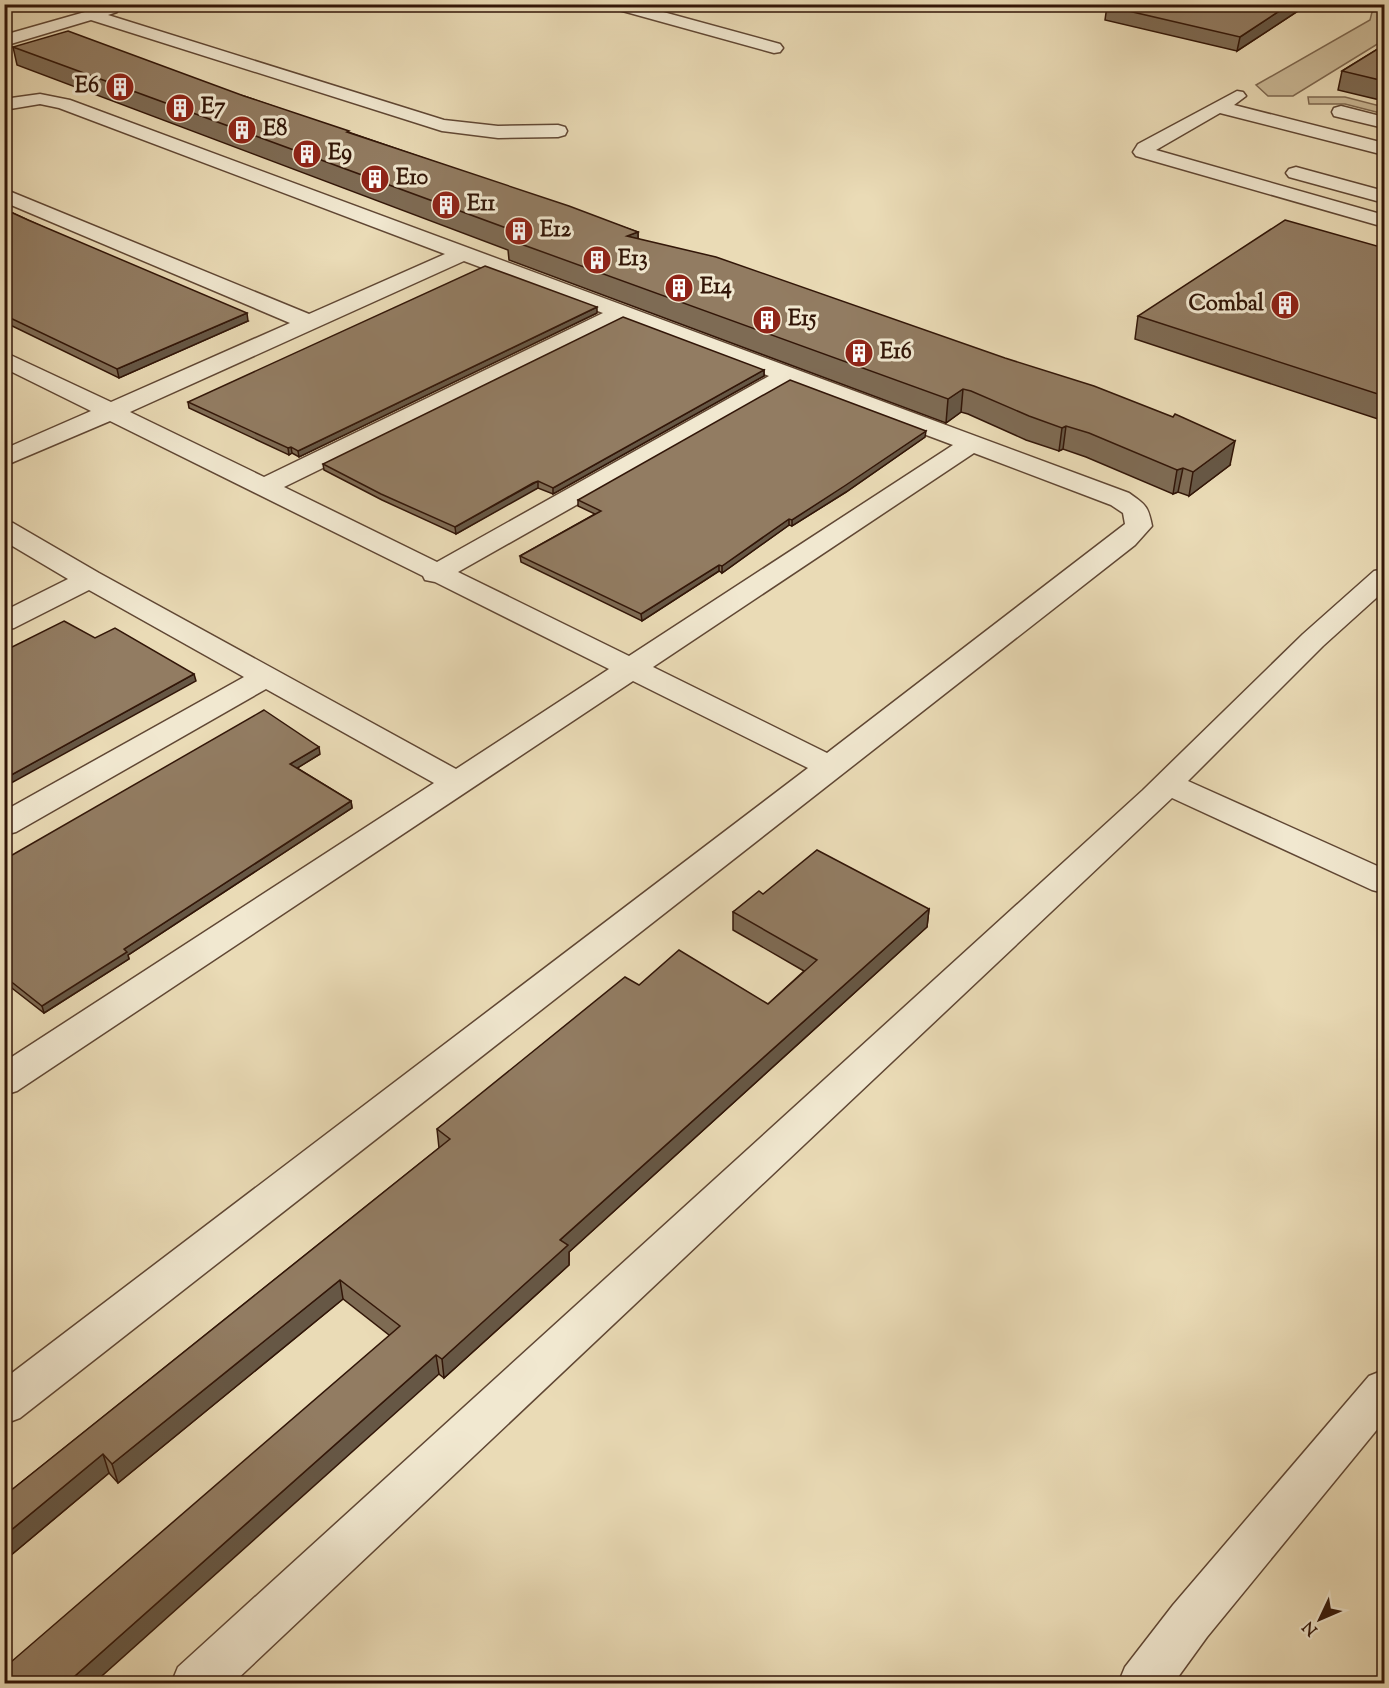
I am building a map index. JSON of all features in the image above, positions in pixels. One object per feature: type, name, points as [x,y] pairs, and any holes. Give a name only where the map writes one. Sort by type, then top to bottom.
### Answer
[{"type":"street","points":[[4,41],[124,4]]},
{"type":"street","points":[[614,4],[774,48]]},
{"type":"street","points":[[91,15],[442,125],[498,132],[558,131]]},
{"type":"street","points":[[1217,117],[1237,96]]},
{"type":"street","points":[[4,105],[40,99],[64,104],[1120,499],[1136,510],[1139,526],[4,1405]]},
{"type":"street","points":[[1341,112],[1384,123]]},
{"type":"street","points":[[1376,147],[1251,115],[1195,121],[1145,148],[1143,152],[1384,221]]},
{"type":"street","points":[[1163,138],[1185,144]]},
{"type":"street","points":[[1274,168],[1384,197]]},
{"type":"street","points":[[4,195],[308,322]]},
{"type":"street","points":[[4,459],[464,253]]},
{"type":"street","points":[[264,487],[623,312]]},
{"type":"street","points":[[4,360],[829,766]]},
{"type":"street","points":[[435,574],[788,375]]},
{"type":"street","points":[[4,1081],[971,444]]},
{"type":"street","points":[[4,530],[458,783]]},
{"type":"street","points":[[196,1683],[1168,784],[1313,640],[1384,577]]},
{"type":"street","points":[[4,622],[89,579]]},
{"type":"street","points":[[4,825],[265,677]]},
{"type":"street","points":[[1168,784],[1384,882]]},
{"type":"street","points":[[1143,1683],[1190,1622],[1384,1389]]},
{"type":"shaded area","points":[[1384,7],[1384,40],[1293,96],[1268,96],[1256,85],[1370,20],[1372,12]]},
{"type":"shaded area","points":[[1308,97],[1345,97],[1384,107],[1384,114],[1345,104],[1309,104]]},
{"type":"building","points":[[1109,4],[1290,4],[1240,37],[1107,6]]},
{"type":"building","points":[[68,31],[244,96],[569,206],[638,232],[627,236],[716,257],[1005,358],[1094,386],[1173,417],[1175,414],[1235,441],[1193,472],[1183,468],[1177,470],[1089,433],[1066,426],[1062,428],[971,391],[963,389],[948,399],[507,239],[520,233],[13,47]]},
{"type":"building","points":[[1384,45],[1384,81],[1342,71]]},
{"type":"building","points":[[4,209],[247,313],[117,369],[4,315]]},
{"type":"building","name":"Combal","points":[[1285,220],[1384,248],[1384,396],[1138,316]]},
{"type":"building","points":[[485,266],[597,307],[298,451],[188,402]]},
{"type":"building","points":[[623,317],[764,370],[553,488],[538,481],[455,527],[381,494],[323,464]]},
{"type":"building","points":[[790,380],[926,431],[792,520],[789,519],[722,566],[719,565],[641,614],[520,556],[601,511],[578,500]]},
{"type":"building","points":[[64,621],[95,638],[115,628],[194,674],[4,779],[4,651]]},
{"type":"building","points":[[264,710],[319,747],[290,764],[351,801],[124,949],[127,952],[42,1006],[4,976],[4,858]]},
{"type":"building","points":[[817,850],[929,909],[560,1240],[568,1245],[442,1359],[436,1355],[67,1683],[4,1683],[4,1668],[400,1326],[340,1280],[112,1464],[103,1454],[4,1536],[4,1496],[450,1139],[437,1129],[625,977],[639,985],[679,950],[768,1004],[817,960],[733,912],[759,891],[763,894]]},
{"type":"place","name":"E6","points":[[120,87]]},
{"type":"place","name":"E7","points":[[180,108]]},
{"type":"place","name":"E8","points":[[242,130]]},
{"type":"place","name":"E9","points":[[307,154]]},
{"type":"place","name":"E10","points":[[375,179]]},
{"type":"place","name":"E11","points":[[446,205]]},
{"type":"place","name":"E12","points":[[519,231]]},
{"type":"place","name":"E13","points":[[597,260]]},
{"type":"place","name":"E14","points":[[679,288]]},
{"type":"place","name":"Combal","points":[[1285,305]]},
{"type":"place","name":"E15","points":[[767,320]]},
{"type":"place","name":"E16","points":[[859,353]]}]
